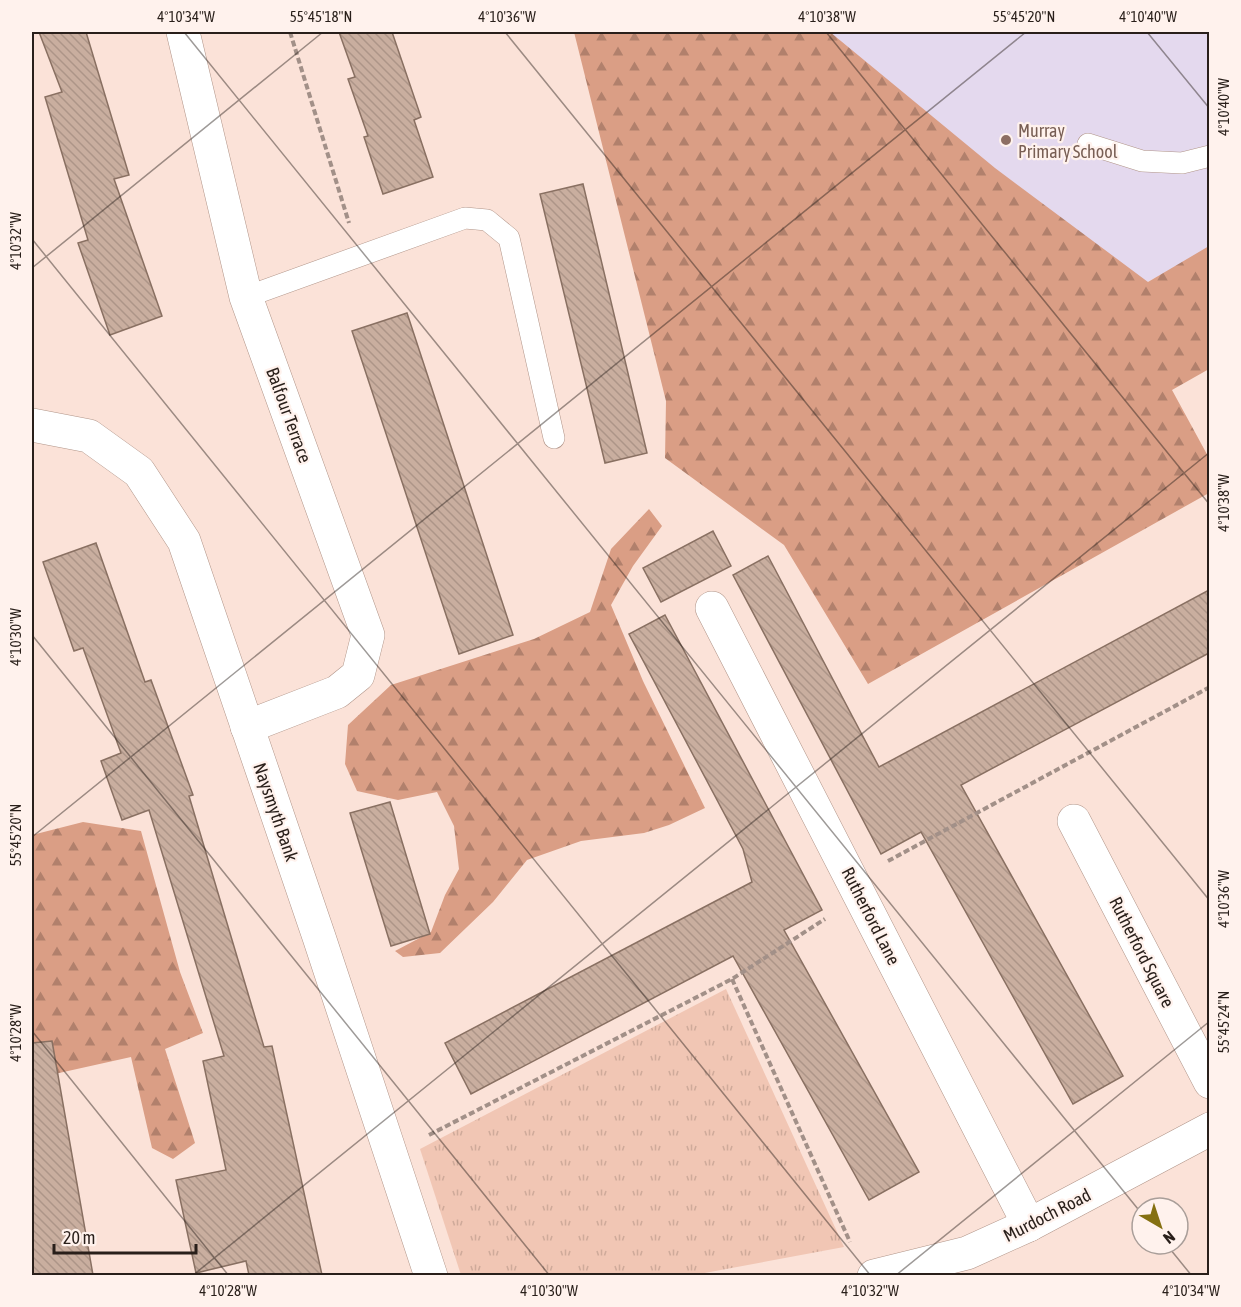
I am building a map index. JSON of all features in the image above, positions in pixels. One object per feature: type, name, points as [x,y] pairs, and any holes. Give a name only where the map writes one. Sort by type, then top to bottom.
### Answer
[{"type":"street","name":"Balfour Terrace","points":[[183,32],[246,297],[368,634],[358,675],[337,692],[246,727]]},
{"type":"street","name":"Naysmyth Bank","points":[[32,425],[89,436],[138,472],[184,541],[431,1275]]},
{"type":"street","name":"Rutherford Lane","points":[[712,608],[1029,1225]]},
{"type":"street","name":"Rutherford Square","points":[[1074,821],[1209,1082]]},
{"type":"street","name":"Murdoch Road","points":[[874,1275],[967,1253],[1029,1225],[1209,1130]]},
{"type":"lane","points":[[1088,144],[1142,161],[1182,163],[1209,156]]},
{"type":"lane","points":[[246,297],[465,218],[487,220],[509,238],[554,438]]},
{"type":"path","points":[[290,32],[359,256]]},
{"type":"path","points":[[732,979],[840,1218]]},
{"type":"shaded area","name":"Murray Primary School","points":[[777,32],[1209,32],[1209,249],[908,410]]},
{"type":"green space","points":[[574,32],[830,32],[995,168],[1148,282],[1209,246],[1209,369],[1172,390],[1209,458],[1209,493],[868,684],[784,545],[665,458],[666,401]]},
{"type":"green space","points":[[649,509],[662,526],[633,566],[611,605],[643,681],[705,808],[669,825],[644,833],[581,841],[527,860],[493,902],[440,953],[403,957],[395,951],[431,932],[445,895],[459,869],[454,826],[437,792],[398,800],[357,791],[345,764],[348,725],[391,685],[534,639],[590,612],[611,549]]},
{"type":"green space","points":[[83,822],[141,831],[180,972],[203,1033],[165,1049],[195,1143],[173,1159],[152,1148],[131,1057],[32,1079],[32,835]]},
{"type":"green space","points":[[726,989],[844,1247],[694,1275],[461,1275],[420,1149]]},
{"type":"building","points":[[39,32],[86,32],[129,175],[114,179],[162,316],[110,335],[78,243],[88,240],[45,97],[62,92]]},
{"type":"building","points":[[339,32],[392,32],[421,117],[414,120],[433,177],[383,194],[364,137],[368,136],[348,79],[355,77]]},
{"type":"building","points":[[583,184],[647,453],[605,463],[540,194]]},
{"type":"building","points":[[407,313],[513,635],[459,654],[352,331]]},
{"type":"building","points":[[713,531],[731,566],[661,602],[643,568]]},
{"type":"building","points":[[96,543],[145,682],[151,680],[193,795],[189,796],[264,1047],[272,1046],[322,1275],[249,1275],[246,1261],[196,1273],[176,1180],[226,1170],[203,1061],[224,1056],[149,810],[122,820],[101,761],[121,753],[83,648],[74,651],[43,562]]},
{"type":"building","points":[[768,556],[879,767],[1209,590],[1209,653],[961,785],[1123,1076],[1073,1104],[921,832],[881,854],[733,575]]},
{"type":"building","points":[[665,615],[822,910],[784,930],[919,1172],[869,1200],[733,956],[471,1094],[445,1043],[752,882],[743,849],[629,634]]},
{"type":"building","points":[[390,802],[430,934],[391,946],[350,813]]},
{"type":"building","points":[[52,1041],[93,1275],[32,1275],[32,1043]]},
{"type":"place","name":"Murray Primary School","points":[[1006,140]]}]
